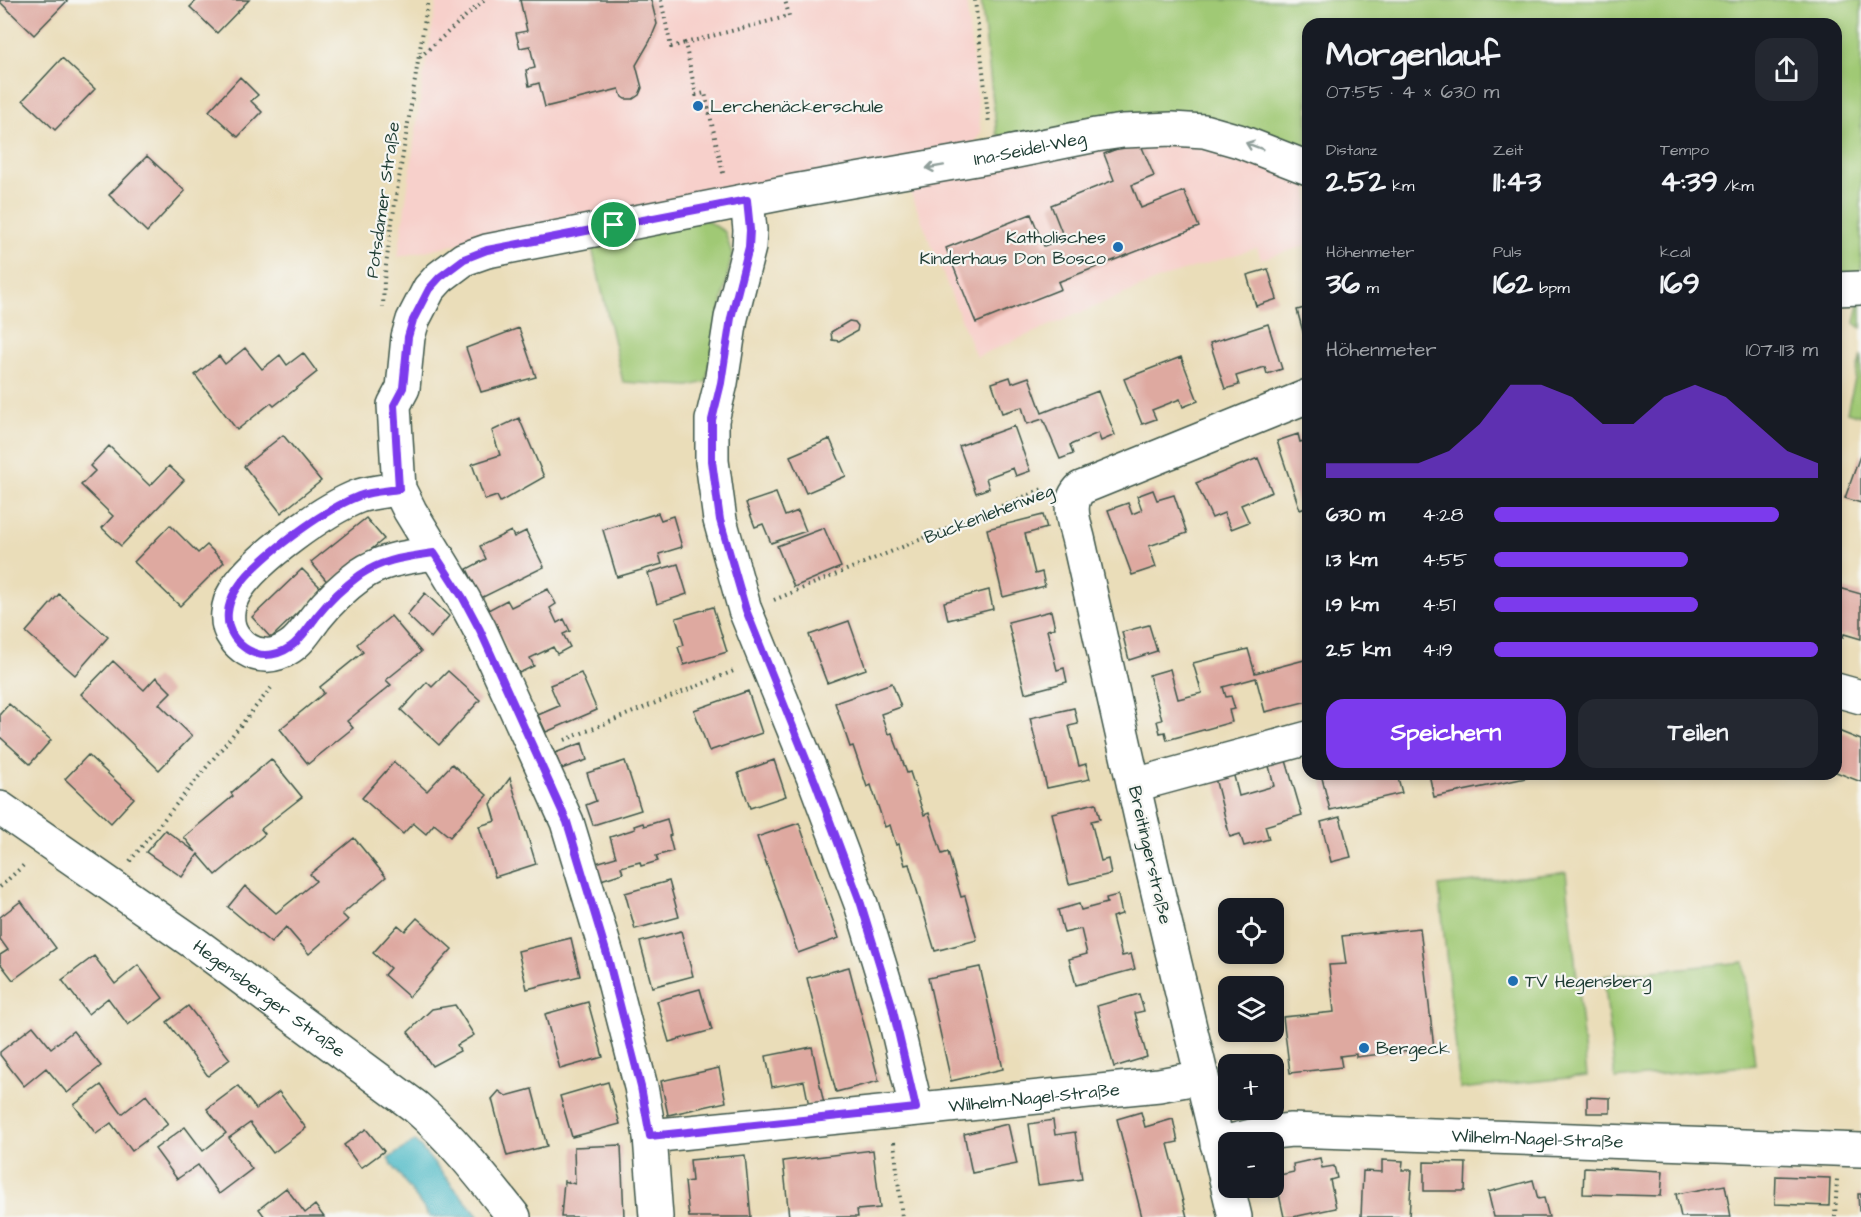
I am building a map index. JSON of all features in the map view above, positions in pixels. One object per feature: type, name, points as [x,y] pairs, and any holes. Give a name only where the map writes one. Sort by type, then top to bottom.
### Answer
[{"type":"street","name":"Ina-Seidel-Weg","points":[[399,489],[394,405],[403,388],[408,337],[413,320],[429,289],[440,277],[464,259],[487,250],[1096,135],[1150,129],[1204,131],[1302,166]]},
{"type":"street","points":[[738,202],[750,230],[749,247],[731,318],[721,383],[712,420],[712,461],[720,520],[746,610],[816,784],[861,904],[891,1002],[903,1110]]},
{"type":"street","name":"Buckenlehenweg","points":[[1076,493],[1157,456],[1302,398]]},
{"type":"street","points":[[434,553],[391,560],[369,570],[336,596],[296,642],[275,654],[265,655],[251,652],[232,635],[228,621],[232,597],[244,579],[274,550],[326,513],[351,500],[373,493],[399,489],[480,630],[567,822],[611,969],[641,1087],[650,1136],[656,1217]]},
{"type":"street","name":"Breitingerstraße","points":[[1076,493],[1072,504],[1074,521],[1152,867],[1218,1144]]},
{"type":"street","points":[[1842,692],[1861,698]]},
{"type":"street","points":[[1135,785],[1302,740]]},
{"type":"street","name":"Hegensberger Straße","points":[[0,808],[206,951],[417,1107],[464,1153],[514,1217]]},
{"type":"street","name":"Wilhelm-Nagel-Straße","points":[[650,1136],[1158,1085],[1202,1077]]},
{"type":"street","name":"Wilhelm-Nagel-Straße","points":[[1269,1132],[1291,1130],[1861,1150]]},
{"type":"street","name":"Breitingerstraße","points":[[1231,1198],[1235,1217]]},
{"type":"path","name":"Potsdamer Straße","points":[[383,313],[384,280],[390,238],[428,0]]},
{"type":"path","points":[[419,58],[484,0]]},
{"type":"path","points":[[661,0],[671,47],[789,16],[785,0]]},
{"type":"path","points":[[975,0],[993,156]]},
{"type":"path","points":[[685,43],[696,95],[705,93],[738,202]]},
{"type":"path","name":"Buckenlehenweg","points":[[768,602],[1049,487],[1060,486],[1076,493]]},
{"type":"path","points":[[591,728],[764,658]]},
{"type":"path","points":[[111,885],[254,708]]},
{"type":"path","points":[[902,1217],[903,1110]]},
{"type":"shaded area","name":"Lerchenäckerschule","points":[[437,0],[966,0],[981,133],[966,154],[461,243],[398,257],[423,79]]},
{"type":"shaded area","name":"Katholisches Kinderhaus Don Bosco","points":[[1171,136],[1302,175],[1302,247],[1261,259],[1257,248],[1167,276],[976,357],[906,181]]},
{"type":"green space","points":[[981,0],[1861,0],[1861,328],[1855,323],[1859,302],[1842,286],[1842,18],[1302,18],[1302,155],[1281,146],[1008,142],[997,134]]},
{"type":"green space","points":[[706,220],[725,232],[732,254],[706,382],[689,386],[623,382],[590,239]]},
{"type":"green space","points":[[1861,355],[1861,416],[1847,412]]},
{"type":"green space","name":"TV Hegensberg","points":[[1566,872],[1587,1076],[1460,1089],[1439,886]]},
{"type":"green space","name":"TV Hegensberg","points":[[1744,962],[1755,1065],[1615,1079],[1604,976]]},
{"type":"water","points":[[415,1141],[479,1217],[430,1217],[388,1159]]},
{"type":"building","points":[[0,0],[68,0],[34,35]]},
{"type":"building","points":[[197,0],[249,0],[217,33],[190,7]]},
{"type":"building","points":[[520,0],[651,0],[657,24],[636,65],[642,88],[639,95],[633,99],[625,99],[619,89],[545,107],[539,83],[529,86],[526,70],[535,68],[530,46],[520,48],[516,33],[527,31]]},
{"type":"building","points":[[62,58],[95,89],[55,130],[23,100]]},
{"type":"building","points":[[240,77],[258,95],[251,101],[262,112],[238,137],[209,111]]},
{"type":"building","name":"Katholisches Kinderhaus Don Bosco","points":[[1139,140],[1154,176],[1132,185],[1141,208],[1184,191],[1199,227],[1058,282],[1061,289],[976,323],[946,248],[1031,214],[1044,246],[1064,238],[1051,205],[1114,180],[1104,154]]},
{"type":"building","points":[[147,156],[185,191],[147,232],[109,195]]},
{"type":"building","points":[[1268,269],[1277,299],[1256,306],[1247,275]]},
{"type":"building","points":[[1302,309],[1302,328],[1297,310]]},
{"type":"building","points":[[849,321],[855,322],[858,326],[857,331],[839,341],[832,340],[831,332]]},
{"type":"building","points":[[1268,324],[1282,369],[1267,374],[1265,367],[1236,376],[1239,385],[1225,389],[1210,343]]},
{"type":"building","points":[[519,328],[536,377],[481,392],[466,348]]},
{"type":"building","points":[[245,348],[262,369],[280,355],[287,365],[303,353],[317,372],[274,406],[271,403],[237,430],[195,375],[219,356],[225,364]]},
{"type":"building","points":[[1181,357],[1198,401],[1183,407],[1180,399],[1152,410],[1156,419],[1142,424],[1124,379]]},
{"type":"building","points":[[1010,377],[1012,383],[1029,377],[1042,413],[1098,391],[1115,435],[1101,441],[1098,433],[1070,445],[1073,454],[1060,459],[1043,419],[1027,424],[1022,407],[1002,413],[992,383]]},
{"type":"building","points":[[519,418],[544,477],[500,502],[497,496],[485,500],[472,464],[500,455],[492,431]]},
{"type":"building","points":[[1014,426],[1030,471],[1016,476],[1013,468],[986,478],[989,488],[976,493],[959,446]]},
{"type":"building","points":[[1298,434],[1300,442],[1302,442],[1302,509],[1300,510],[1277,441]]},
{"type":"building","points":[[283,435],[321,481],[281,513],[244,466]]},
{"type":"building","points":[[830,439],[846,476],[806,493],[790,456]]},
{"type":"building","points":[[109,446],[150,486],[169,466],[184,480],[121,546],[102,528],[113,516],[81,485],[95,471],[90,466]]},
{"type":"building","points":[[1861,453],[1861,503],[1845,498]]},
{"type":"building","points":[[1258,458],[1272,492],[1241,505],[1249,522],[1231,529],[1224,513],[1212,518],[1196,483]]},
{"type":"building","points":[[1153,490],[1157,500],[1174,495],[1187,533],[1149,546],[1156,567],[1132,575],[1108,510],[1128,503],[1132,514],[1142,510],[1137,496]]},
{"type":"building","points":[[776,493],[785,516],[798,511],[806,531],[771,543],[763,524],[755,527],[746,503]]},
{"type":"building","points":[[658,513],[661,520],[673,516],[682,547],[659,554],[662,564],[617,577],[603,530]]},
{"type":"building","points":[[1043,515],[1047,528],[1025,534],[1035,574],[1042,572],[1045,586],[1003,597],[987,529]]},
{"type":"building","points":[[366,518],[384,539],[329,584],[311,562]]},
{"type":"building","points":[[170,525],[198,553],[207,545],[224,562],[180,606],[134,562]]},
{"type":"building","points":[[824,528],[841,567],[794,587],[777,546]]},
{"type":"building","points":[[511,531],[514,537],[526,531],[544,567],[481,598],[467,569],[486,559],[480,546]]},
{"type":"building","points":[[678,564],[687,594],[657,604],[648,573]]},
{"type":"building","points":[[302,569],[322,589],[271,638],[252,617]]},
{"type":"building","points":[[548,589],[556,604],[550,608],[557,623],[564,619],[570,631],[563,634],[570,647],[557,654],[553,647],[530,658],[534,666],[519,673],[488,610],[507,600],[511,607]]},
{"type":"building","points":[[1842,589],[1861,594],[1861,639],[1844,634],[1843,637]]},
{"type":"building","points":[[989,590],[993,609],[948,620],[944,602]]},
{"type":"building","points":[[425,593],[449,616],[431,638],[407,615]]},
{"type":"building","points":[[59,594],[108,637],[75,675],[26,632]]},
{"type":"building","points":[[713,607],[727,652],[684,665],[678,647],[684,645],[676,618]]},
{"type":"building","points":[[1051,611],[1055,628],[1047,630],[1057,670],[1064,668],[1067,682],[1025,693],[1008,622]]},
{"type":"building","points":[[391,616],[421,652],[386,680],[391,685],[347,721],[353,728],[308,764],[280,729],[324,693],[320,687],[363,652],[357,644]]},
{"type":"building","points":[[849,621],[866,669],[827,683],[809,635]]},
{"type":"building","points":[[1149,625],[1157,651],[1129,660],[1122,632]]},
{"type":"building","points":[[1248,649],[1255,673],[1302,661],[1302,703],[1265,712],[1256,678],[1223,687],[1226,697],[1231,696],[1235,709],[1229,710],[1232,722],[1167,740],[1165,732],[1160,733],[1157,721],[1162,720],[1149,675],[1170,669],[1178,699],[1202,693],[1193,663]]},
{"type":"building","points":[[113,661],[144,690],[156,677],[171,692],[159,704],[192,736],[159,770],[81,694]]},
{"type":"building","points":[[448,671],[480,700],[439,745],[401,710],[427,682],[432,687]]},
{"type":"building","points":[[581,673],[597,710],[546,732],[538,715],[559,706],[550,685]]},
{"type":"building","points":[[892,683],[901,707],[881,714],[888,734],[892,733],[907,773],[910,772],[924,815],[929,813],[942,854],[948,852],[961,897],[965,896],[977,940],[935,951],[909,864],[905,865],[890,825],[885,827],[871,785],[867,787],[835,703]]},
{"type":"building","points":[[748,691],[762,733],[709,751],[694,710]]},
{"type":"building","points":[[9,704],[51,740],[30,764],[0,737],[0,714]]},
{"type":"building","points":[[1074,708],[1078,724],[1069,726],[1079,766],[1086,764],[1090,779],[1047,788],[1030,718]]},
{"type":"building","points":[[1842,732],[1861,740],[1861,782],[1842,774]]},
{"type":"building","points":[[582,743],[587,760],[561,769],[555,753]]},
{"type":"building","points":[[88,755],[134,798],[111,823],[65,779]]},
{"type":"building","points":[[1285,757],[1302,815],[1265,826],[1269,839],[1244,846],[1240,834],[1230,837],[1215,778],[1233,772],[1239,796],[1274,786],[1268,762]]},
{"type":"building","points":[[271,759],[302,797],[261,829],[265,834],[216,875],[198,854],[182,877],[146,852],[165,830],[196,852],[184,837],[233,796],[231,793]]},
{"type":"building","points":[[774,760],[786,796],[750,808],[738,773]]},
{"type":"building","points":[[625,761],[641,810],[593,825],[586,805],[596,801],[587,773]]},
{"type":"building","points":[[394,762],[427,791],[452,764],[487,795],[450,837],[434,824],[426,834],[413,823],[403,834],[362,798]]},
{"type":"building","points":[[510,778],[536,864],[495,877],[479,826],[496,821],[491,804]]},
{"type":"building","points":[[1322,780],[1399,780],[1402,793],[1330,810]]},
{"type":"building","points":[[1430,780],[1516,780],[1434,797]]},
{"type":"building","points":[[1096,803],[1100,819],[1091,821],[1101,861],[1108,859],[1111,874],[1069,884],[1052,813]]},
{"type":"building","points":[[1340,817],[1351,857],[1331,862],[1321,822]]},
{"type":"building","points":[[667,819],[673,851],[656,856],[658,861],[641,866],[640,862],[621,867],[623,873],[601,880],[596,863],[616,857],[610,837],[635,829],[634,826],[643,823],[644,826]]},
{"type":"building","points":[[799,823],[839,938],[798,953],[757,837]]},
{"type":"building","points":[[354,838],[386,877],[342,914],[348,920],[309,954],[286,927],[271,943],[228,907],[245,886],[276,913],[316,881],[310,874]]},
{"type":"building","points":[[669,881],[679,917],[635,929],[625,893]]},
{"type":"building","points":[[1118,895],[1122,914],[1112,917],[1122,956],[1131,954],[1135,969],[1076,985],[1069,959],[1087,954],[1081,929],[1064,933],[1058,910],[1079,904],[1081,910],[1107,903],[1106,898]]},
{"type":"building","points":[[21,901],[56,948],[13,980],[0,963],[0,955],[8,950],[0,939],[0,917]]},
{"type":"building","points":[[417,918],[452,949],[409,997],[384,975],[390,968],[373,953],[398,925],[405,931]]},
{"type":"building","points":[[1420,928],[1434,1048],[1356,1057],[1356,1054],[1340,1056],[1342,1067],[1290,1073],[1284,1017],[1334,1012],[1329,965],[1346,964],[1342,936]]},
{"type":"building","points":[[681,931],[693,976],[652,987],[640,942]]},
{"type":"building","points":[[571,938],[580,976],[527,989],[518,951]]},
{"type":"building","points":[[94,956],[115,984],[138,965],[163,998],[128,1025],[108,998],[88,1014],[62,980]]},
{"type":"building","points":[[849,967],[879,1081],[836,1092],[807,978]]},
{"type":"building","points":[[980,967],[1003,1069],[951,1081],[928,978]]},
{"type":"building","points":[[700,989],[712,1030],[669,1042],[657,1001]]},
{"type":"building","points":[[1139,994],[1144,1011],[1135,1013],[1147,1057],[1114,1067],[1097,1006]]},
{"type":"building","points":[[588,1002],[603,1057],[560,1069],[545,1014]]},
{"type":"building","points":[[455,1005],[474,1035],[457,1045],[460,1051],[432,1066],[408,1032],[432,1009]]},
{"type":"building","points":[[188,1006],[230,1059],[208,1076],[167,1022]]},
{"type":"building","points":[[33,1026],[51,1048],[73,1031],[101,1066],[67,1093],[46,1068],[24,1086],[0,1052]]},
{"type":"building","points":[[812,1047],[824,1104],[809,1106],[804,1081],[772,1087],[766,1056]]},
{"type":"building","points":[[719,1068],[726,1102],[668,1115],[661,1081]]},
{"type":"building","points":[[608,1082],[620,1124],[572,1137],[560,1096]]},
{"type":"building","points":[[101,1085],[122,1114],[146,1095],[168,1124],[132,1151],[111,1123],[96,1134],[74,1105]]},
{"type":"building","points":[[238,1086],[256,1109],[279,1092],[306,1128],[273,1153],[250,1123],[229,1138],[252,1169],[219,1194],[198,1165],[177,1179],[155,1149],[185,1127],[203,1151],[226,1133],[207,1109]]},
{"type":"building","points":[[532,1089],[547,1146],[507,1156],[492,1099],[499,1091],[506,1096]]},
{"type":"building","points":[[1587,1097],[1610,1098],[1610,1113],[1587,1113]]},
{"type":"building","points":[[1141,1112],[1145,1127],[1173,1119],[1178,1142],[1168,1144],[1187,1217],[1142,1217],[1117,1119]]},
{"type":"building","points":[[1053,1120],[1055,1135],[1075,1132],[1082,1179],[1038,1185],[1029,1124]]},
{"type":"building","points":[[1008,1124],[1017,1164],[972,1173],[964,1134]]},
{"type":"building","points":[[366,1129],[384,1151],[361,1168],[344,1145]]},
{"type":"building","points":[[621,1145],[624,1217],[561,1217],[564,1181],[575,1184],[574,1147]]},
{"type":"building","points":[[873,1150],[880,1208],[857,1210],[858,1217],[808,1217],[808,1215],[789,1217],[783,1161]]},
{"type":"building","points":[[745,1155],[751,1217],[689,1217],[685,1182],[692,1181],[690,1160]]},
{"type":"building","points":[[1320,1158],[1322,1168],[1334,1166],[1337,1178],[1330,1180],[1336,1208],[1284,1217],[1280,1198],[1284,1198],[1284,1174],[1294,1172],[1293,1164]]},
{"type":"building","points":[[1382,1160],[1403,1161],[1402,1170],[1412,1170],[1409,1217],[1361,1217],[1363,1171],[1382,1172]]},
{"type":"building","points":[[1424,1162],[1466,1163],[1465,1191],[1424,1191]]},
{"type":"building","points":[[1584,1167],[1663,1171],[1661,1196],[1583,1194]]},
{"type":"building","points":[[1776,1176],[1830,1178],[1829,1206],[1775,1204]]},
{"type":"building","points":[[1533,1180],[1538,1199],[1544,1198],[1549,1217],[1494,1217],[1488,1192]]},
{"type":"building","points":[[1725,1185],[1731,1217],[1681,1217],[1676,1194]]},
{"type":"building","points":[[286,1188],[305,1213],[315,1205],[324,1217],[265,1217],[259,1209]]},
{"type":"building","points":[[1858,1194],[1861,1194],[1861,1211],[1859,1211]]},
{"type":"place","name":"Lerchenäckerschule","points":[[698,106]]},
{"type":"place","name":"Katholisches Kinderhaus Don Bosco","points":[[1118,247]]},
{"type":"place","name":"TV Hegensberg","points":[[1513,981]]},
{"type":"place","name":"Bergeck","points":[[1364,1048]]},
{"type":"route","points":[[747,200],[749,247],[731,318],[721,383],[712,420],[712,461],[720,520],[746,610],[846,862],[876,948],[916,1108],[650,1136],[641,1087],[608,958],[567,822],[480,630],[463,598],[434,553],[391,560],[359,576],[318,614],[296,642],[275,654],[265,655],[251,652],[232,635],[228,614],[232,597],[244,579],[274,550],[333,508],[362,495],[399,489],[394,405],[403,388],[408,337],[413,320],[429,289],[440,277],[464,259],[487,250],[614,225],[747,200]]}]
